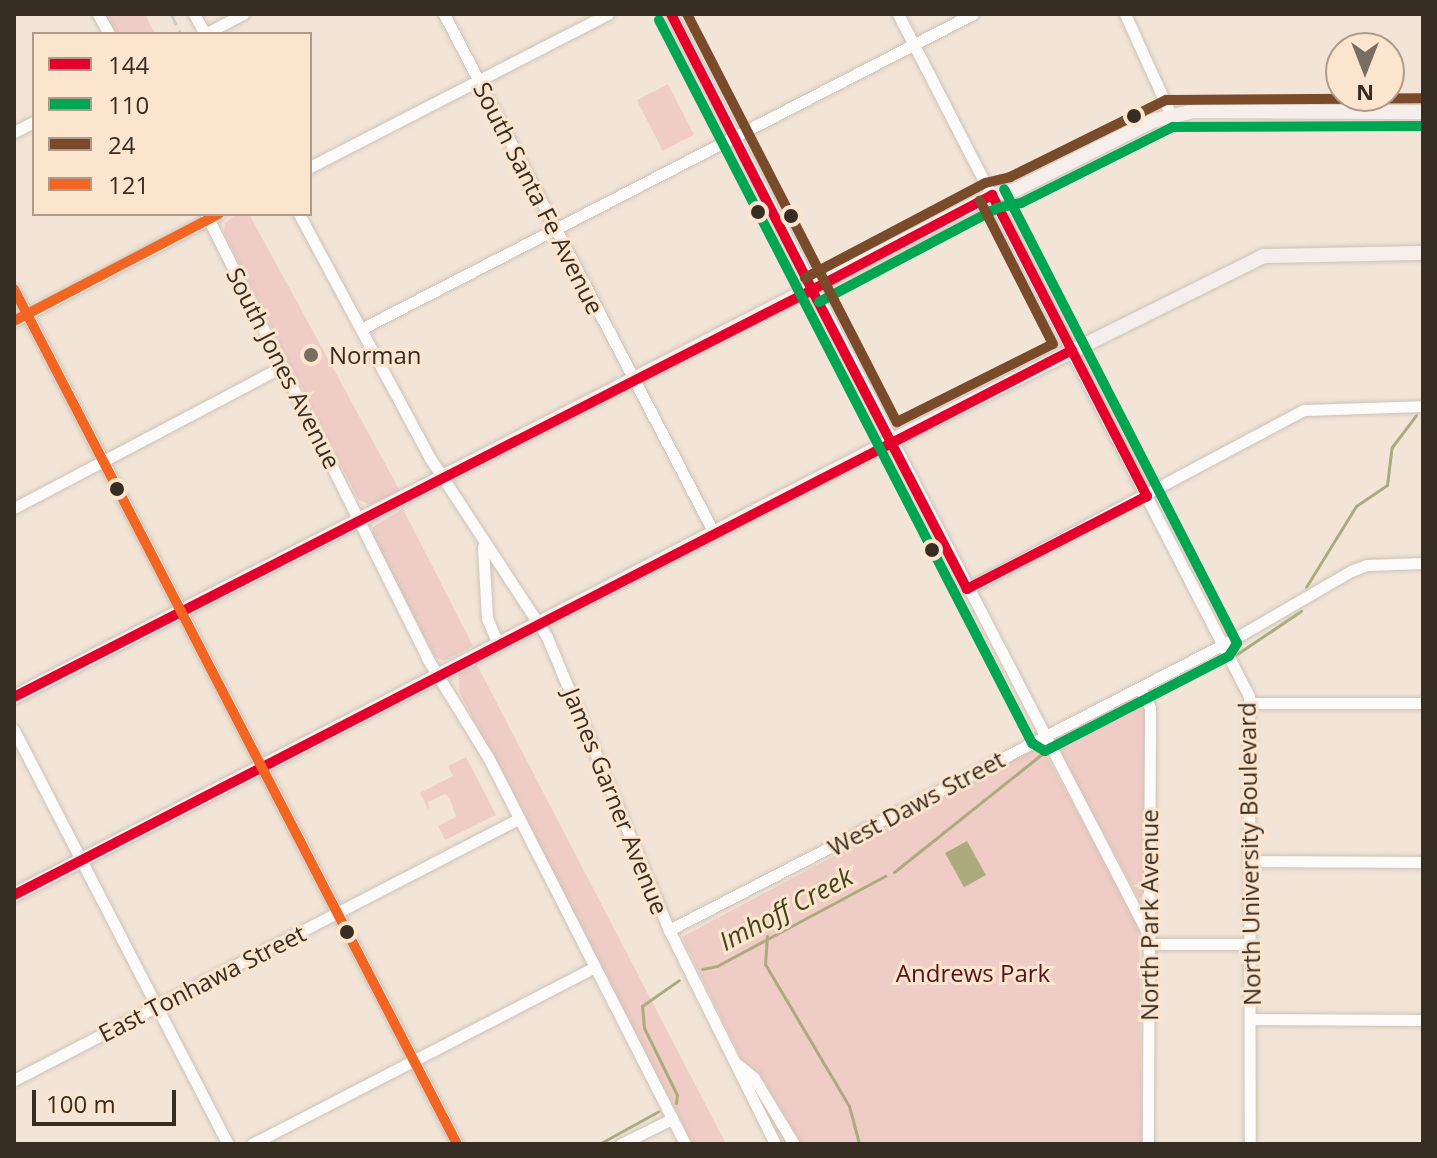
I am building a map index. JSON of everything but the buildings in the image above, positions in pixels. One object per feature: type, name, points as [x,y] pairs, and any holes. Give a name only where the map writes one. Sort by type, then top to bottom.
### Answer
[{"type":"main road","points":[[14,697],[634,382],[992,195],[1015,190],[1170,113],[1423,112]]},
{"type":"main road","points":[[14,895],[891,441],[1264,256],[1423,253]]},
{"type":"street","points":[[98,14],[108,32]]},
{"type":"street","points":[[194,14],[204,32]]},
{"type":"street","points":[[209,32],[243,14]]},
{"type":"street","name":"South Santa Fe Avenue","points":[[444,14],[714,533]]},
{"type":"street","points":[[312,166],[608,14]]},
{"type":"street","points":[[671,14],[1148,939],[1251,944]]},
{"type":"street","name":"North University Boulevard","points":[[898,14],[1252,703],[1250,1144]]},
{"type":"street","points":[[361,329],[973,14]]},
{"type":"street","points":[[1125,14],[1170,113]]},
{"type":"street","points":[[14,132],[32,123]]},
{"type":"street","points":[[14,321],[211,216]]},
{"type":"street","name":"South Jones Avenue","points":[[211,216],[438,675],[518,819],[685,1144]]},
{"type":"street","name":"James Garner Avenue","points":[[300,216],[483,546],[539,624],[571,688],[669,930],[775,1144]]},
{"type":"street","points":[[14,289],[457,1144]]},
{"type":"street","points":[[14,508],[283,366]]},
{"type":"street","points":[[967,589],[1304,410],[1423,406]]},
{"type":"street","name":"James Garner Avenue","points":[[483,546],[487,618],[498,644]]},
{"type":"street","name":"West Daws Street","points":[[669,930],[1140,688],[1227,653],[1358,568],[1423,563]]},
{"type":"street","name":"North Park Avenue","points":[[1140,688],[1150,708],[1148,1144]]},
{"type":"street","points":[[1252,703],[1423,703]]},
{"type":"street","points":[[14,730],[228,1144]]},
{"type":"street","name":"East Tonhawa Street","points":[[14,1080],[518,819]]},
{"type":"street","points":[[1252,861],[1423,862]]},
{"type":"street","points":[[252,1144],[595,967]]},
{"type":"street","points":[[1251,1019],[1423,1020]]},
{"type":"street","name":"James Garner Avenue","points":[[737,1064],[754,1078],[794,1144]]},
{"type":"street","points":[[621,1144],[672,1119]]},
{"type":"green space","points":[[103,14],[145,14],[154,32],[113,32]]},
{"type":"green space","points":[[668,84],[694,135],[663,151],[637,100]]},
{"type":"green space","points":[[234,216],[250,216],[400,491],[370,505],[358,499],[224,233],[225,223]]},
{"type":"green space","points":[[403,509],[473,646],[444,661],[435,657],[372,538],[373,527]]},
{"type":"green space","points":[[477,665],[726,1144],[690,1144],[459,691],[459,674]]},
{"type":"green space","points":[[1137,696],[1145,712],[1144,895],[1139,899],[1052,739]]},
{"type":"green space","name":"Andrews Park","points":[[1041,746],[1139,924],[1142,1144],[798,1144],[742,1061],[682,937]]},
{"type":"green space","points":[[466,757],[496,815],[445,840],[438,826],[456,817],[450,799],[445,794],[428,802],[429,811],[420,793],[453,776],[448,766]]},
{"type":"shaded area","points":[[967,841],[986,875],[964,887],[945,853]]},
{"type":"waterway","name":"Imhoff Creek","points":[[1306,587],[1356,506],[1387,485],[1392,447],[1416,415]]},
{"type":"waterway","name":"Imhoff Creek","points":[[1234,656],[1301,611]]},
{"type":"waterway","name":"Imhoff Creek","points":[[1151,696],[1227,659]]},
{"type":"waterway","name":"Imhoff Creek","points":[[1055,746],[1139,702]]},
{"type":"waterway","name":"Imhoff Creek","points":[[894,872],[1047,750]]},
{"type":"waterway","name":"Imhoff Creek","points":[[702,969],[717,966],[885,876]]},
{"type":"waterway","points":[[767,936],[765,964],[849,1106],[859,1144]]},
{"type":"waterway","name":"Imhoff Creek","points":[[676,1103],[677,1095],[644,1028],[642,1006],[679,980]]},
{"type":"waterway","name":"Imhoff Creek","points":[[599,1144],[659,1111]]},
{"type":"railway","points":[[171,14],[180,32]]},
{"type":"transit line","name":"144","points":[[671,14],[812,290]]},
{"type":"transit line","name":"24","points":[[687,14],[897,422],[1053,344],[980,201]]},
{"type":"transit line","name":"110","points":[[659,20],[1032,743],[1045,751],[1229,656],[1237,643],[1004,189]]},
{"type":"transit line","name":"24","points":[[805,278],[985,183],[1010,177],[1166,100],[1423,98]]},
{"type":"transit line","name":"110","points":[[819,302],[997,208],[1021,203],[1173,127],[1423,126]]},
{"type":"transit line","name":"144","points":[[992,195],[1147,496],[967,589],[812,290],[992,195]]},
{"type":"transit line","name":"121","points":[[14,321],[215,216]]},
{"type":"transit line","name":"121","points":[[14,289],[457,1144]]},
{"type":"transit line","name":"144","points":[[14,697],[812,290]]},
{"type":"transit line","name":"144","points":[[14,895],[1072,350]]},
{"type":"place","name":"Norman","points":[[311,355]]}]
